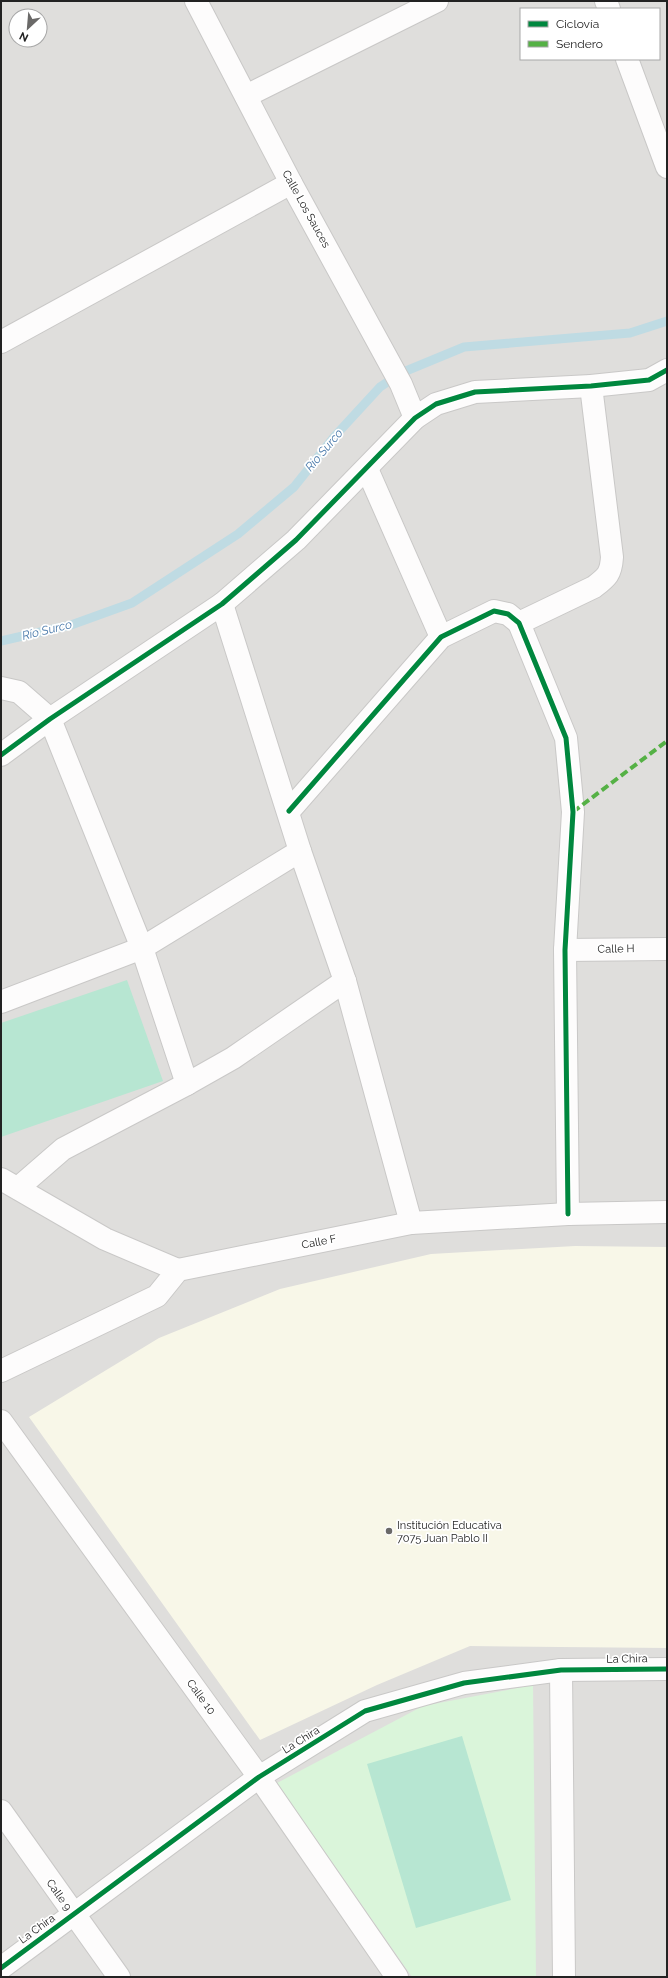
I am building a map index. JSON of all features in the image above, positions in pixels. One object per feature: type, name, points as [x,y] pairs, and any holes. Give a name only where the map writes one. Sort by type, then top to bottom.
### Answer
[{"type":"street","name":"Calle Los Sauces","points":[[196,1],[291,183],[401,384],[415,418]]},
{"type":"street","points":[[246,96],[437,1]]},
{"type":"street","points":[[627,60],[667,167]]},
{"type":"street","points":[[1,342],[291,183]]},
{"type":"street","points":[[1,755],[50,719],[222,604],[296,540],[367,469],[415,418],[436,404],[474,392],[591,386],[649,380],[667,370]]},
{"type":"street","points":[[519,623],[594,587],[604,580],[612,570],[612,557],[591,386]]},
{"type":"street","points":[[367,469],[441,638]]},
{"type":"street","points":[[222,604],[300,851],[344,981],[411,1223]]},
{"type":"street","points":[[288,811],[441,638],[494,611],[508,614],[519,623],[566,738],[573,812],[565,950],[568,1214]]},
{"type":"street","points":[[1,688],[19,692],[50,719],[142,948],[187,1084]]},
{"type":"street","points":[[1,1002],[142,948],[300,851]]},
{"type":"street","name":"Calle H","points":[[565,950],[667,949]]},
{"type":"street","points":[[1,1371],[157,1296],[178,1270],[105,1239],[10,1184],[64,1149],[233,1058],[344,981]]},
{"type":"street","name":"Calle F","points":[[178,1270],[411,1223],[568,1214],[667,1212]]},
{"type":"street","name":"Calle 10","points":[[1,1421],[259,1777],[397,1977]]},
{"type":"street","name":"La Chira","points":[[1,1968],[259,1777],[366,1711],[464,1683],[561,1670],[667,1669]]},
{"type":"street","points":[[561,1670],[564,1977]]},
{"type":"street","name":"Calle 9","points":[[1,1811],[118,1977]]},
{"type":"shaded area","points":[[1,1],[667,1],[667,1977],[1,1977]]},
{"type":"shaded area","name":"Institución Educativa 7075 Juan Pablo II","points":[[575,1246],[667,1247],[667,1648],[470,1646],[377,1685],[260,1740],[29,1417],[159,1338],[280,1289],[431,1254]]},
{"type":"green space","points":[[127,980],[163,1081],[1,1137],[1,1023]]},
{"type":"green space","points":[[533,1685],[536,1977],[412,1977],[277,1783],[423,1706]]},
{"type":"green space","points":[[462,1736],[511,1900],[416,1928],[367,1764]]},
{"type":"waterway","name":"Río Surco","points":[[1,641],[71,625],[132,603],[238,534],[294,487],[334,437],[380,387],[401,373],[464,347],[630,333],[667,321]]},
{"type":"marked path","points":[[573,812],[667,741]]},
{"type":"cycle path","points":[[1,755],[50,719],[222,604],[296,540],[415,418],[436,404],[475,392],[591,386],[649,380],[667,370]]},
{"type":"cycle path","points":[[289,811],[441,637],[494,611],[508,614],[519,623],[566,738],[573,812],[565,950],[568,1214]]},
{"type":"cycle path","points":[[1,1968],[259,1777],[365,1711],[464,1683],[561,1670],[667,1669]]},
{"type":"place","name":"Institución Educativa 7075 Juan Pablo II","points":[[389,1531]]}]
